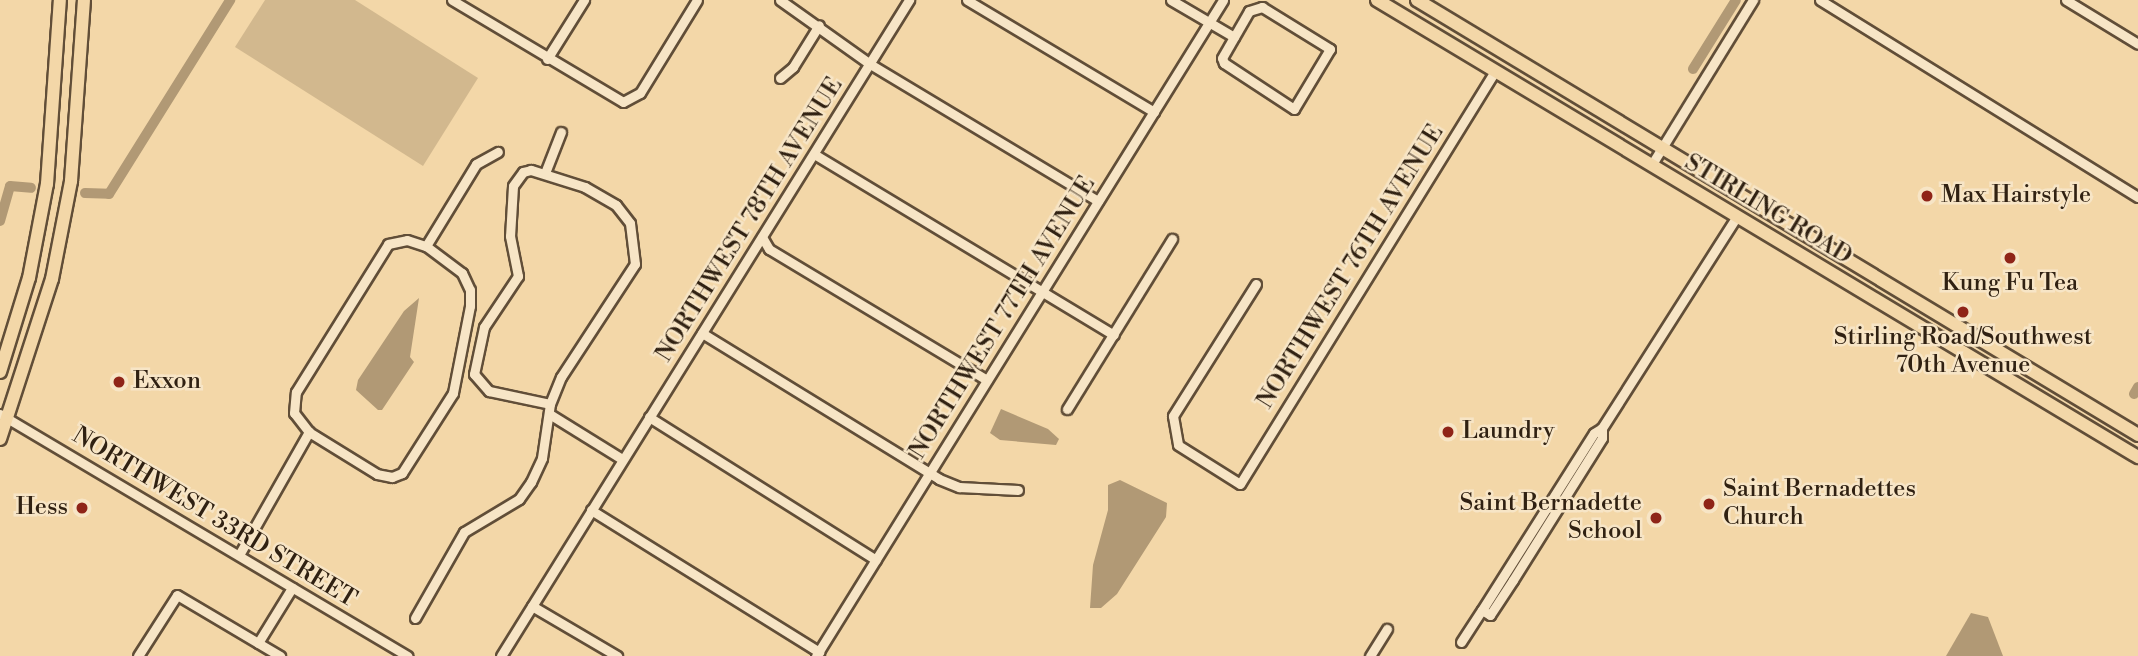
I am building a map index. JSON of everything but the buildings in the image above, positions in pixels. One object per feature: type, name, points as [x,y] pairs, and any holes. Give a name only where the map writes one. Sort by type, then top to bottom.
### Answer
[{"type":"main road","points":[[0,372],[29,278],[47,184],[60,0]]},
{"type":"main road","points":[[0,439],[4,416],[52,279],[71,181],[84,0]]},
{"type":"main road","name":"STIRLING ROAD","points":[[1377,0],[2138,457]]},
{"type":"main road","name":"STIRLING ROAD","points":[[1417,0],[2138,435]]},
{"type":"main road","points":[[1831,273],[1842,257]]},
{"type":"street","points":[[452,0],[466,4],[547,59],[622,102],[633,99],[697,0]]},
{"type":"street","points":[[547,59],[583,0]]},
{"type":"street","points":[[780,0],[819,25],[870,64],[1098,201]]},
{"type":"street","name":"NORTHWEST 78TH AVENUE","points":[[501,656],[909,0]]},
{"type":"street","points":[[967,0],[1154,112]]},
{"type":"street","points":[[1171,0],[1234,37]]},
{"type":"street","name":"NORTHWEST 77TH AVENUE","points":[[817,654],[1223,0]]},
{"type":"street","points":[[1652,164],[1753,0]]},
{"type":"street","points":[[1820,0],[2138,197]]},
{"type":"street","points":[[2066,0],[2138,44]]},
{"type":"street","points":[[1262,7],[1330,49],[1294,109],[1224,64],[1222,58],[1234,37],[1249,11],[1262,7]]},
{"type":"street","points":[[780,78],[793,66],[819,25]]},
{"type":"street","name":"NORTHWEST 76TH AVENUE","points":[[1256,284],[1173,416],[1173,433],[1178,445],[1240,484],[1495,71]]},
{"type":"street","points":[[545,173],[561,132]]},
{"type":"street","points":[[426,246],[476,164],[498,152]]},
{"type":"street","points":[[814,154],[1044,290],[1114,335]]},
{"type":"street","points":[[415,618],[464,532],[519,499],[531,482],[551,415],[550,404],[580,344],[627,281],[636,244],[630,223],[616,205],[545,173],[523,172],[513,186],[510,236],[518,276],[484,327],[474,374],[489,391],[550,404]]},
{"type":"street","points":[[1461,642],[1482,610],[1490,615],[1513,580],[1602,438],[1602,428],[1737,216]]},
{"type":"street","points":[[762,237],[769,248],[987,380]]},
{"type":"street","points":[[1067,409],[1172,239]]},
{"type":"street","points":[[398,241],[426,246],[462,273],[470,290],[453,393],[401,473],[392,477],[377,474],[309,432],[294,413],[296,392],[388,244],[398,241]]},
{"type":"street","points":[[702,333],[929,472],[960,487],[1018,490]]},
{"type":"street","points":[[551,415],[622,459]]},
{"type":"street","name":"NORTHWEST 33RD STREET","points":[[4,416],[407,656]]},
{"type":"street","points":[[649,417],[876,560]]},
{"type":"street","points":[[239,555],[309,432]]},
{"type":"street","points":[[591,510],[817,654]]},
{"type":"street","points":[[258,643],[292,588]]},
{"type":"street","points":[[138,656],[177,595],[280,656]]},
{"type":"street","points":[[532,606],[617,656]]},
{"type":"street","points":[[1370,656],[1387,629]]},
{"type":"shaded area","points":[[265,0],[355,0],[478,78],[423,166],[235,47]]},
{"type":"shaded area","points":[[419,298],[410,357],[414,362],[382,410],[378,410],[356,390],[358,380],[404,311]]},
{"type":"shaded area","points":[[1001,409],[1048,429],[1059,439],[1056,445],[1000,440],[990,433]]},
{"type":"shaded area","points":[[1120,480],[1167,503],[1166,517],[1117,594],[1101,608],[1090,608],[1093,565],[1108,510],[1108,485]]},
{"type":"shaded area","points":[[1971,613],[1988,617],[2003,656],[1946,656]]},
{"type":"waterway","points":[[85,193],[109,194],[230,0]]},
{"type":"waterway","points":[[1693,69],[1736,0]]},
{"type":"waterway","points":[[0,221],[10,186],[31,188]]},
{"type":"waterway","points":[[2134,394],[2138,387]]},
{"type":"place","name":"Max Hairstyle","points":[[1927,196]]},
{"type":"place","name":"Kung Fu Tea","points":[[2010,258]]},
{"type":"place","name":"Stirling Road/Southwest 70th Avenue","points":[[1963,312]]},
{"type":"place","name":"Exxon","points":[[119,382]]},
{"type":"place","name":"Laundry","points":[[1448,432]]},
{"type":"place","name":"Saint Bernadettes Church","points":[[1709,504]]},
{"type":"place","name":"Hess","points":[[82,508]]},
{"type":"place","name":"Saint Bernadette School","points":[[1656,518]]}]
